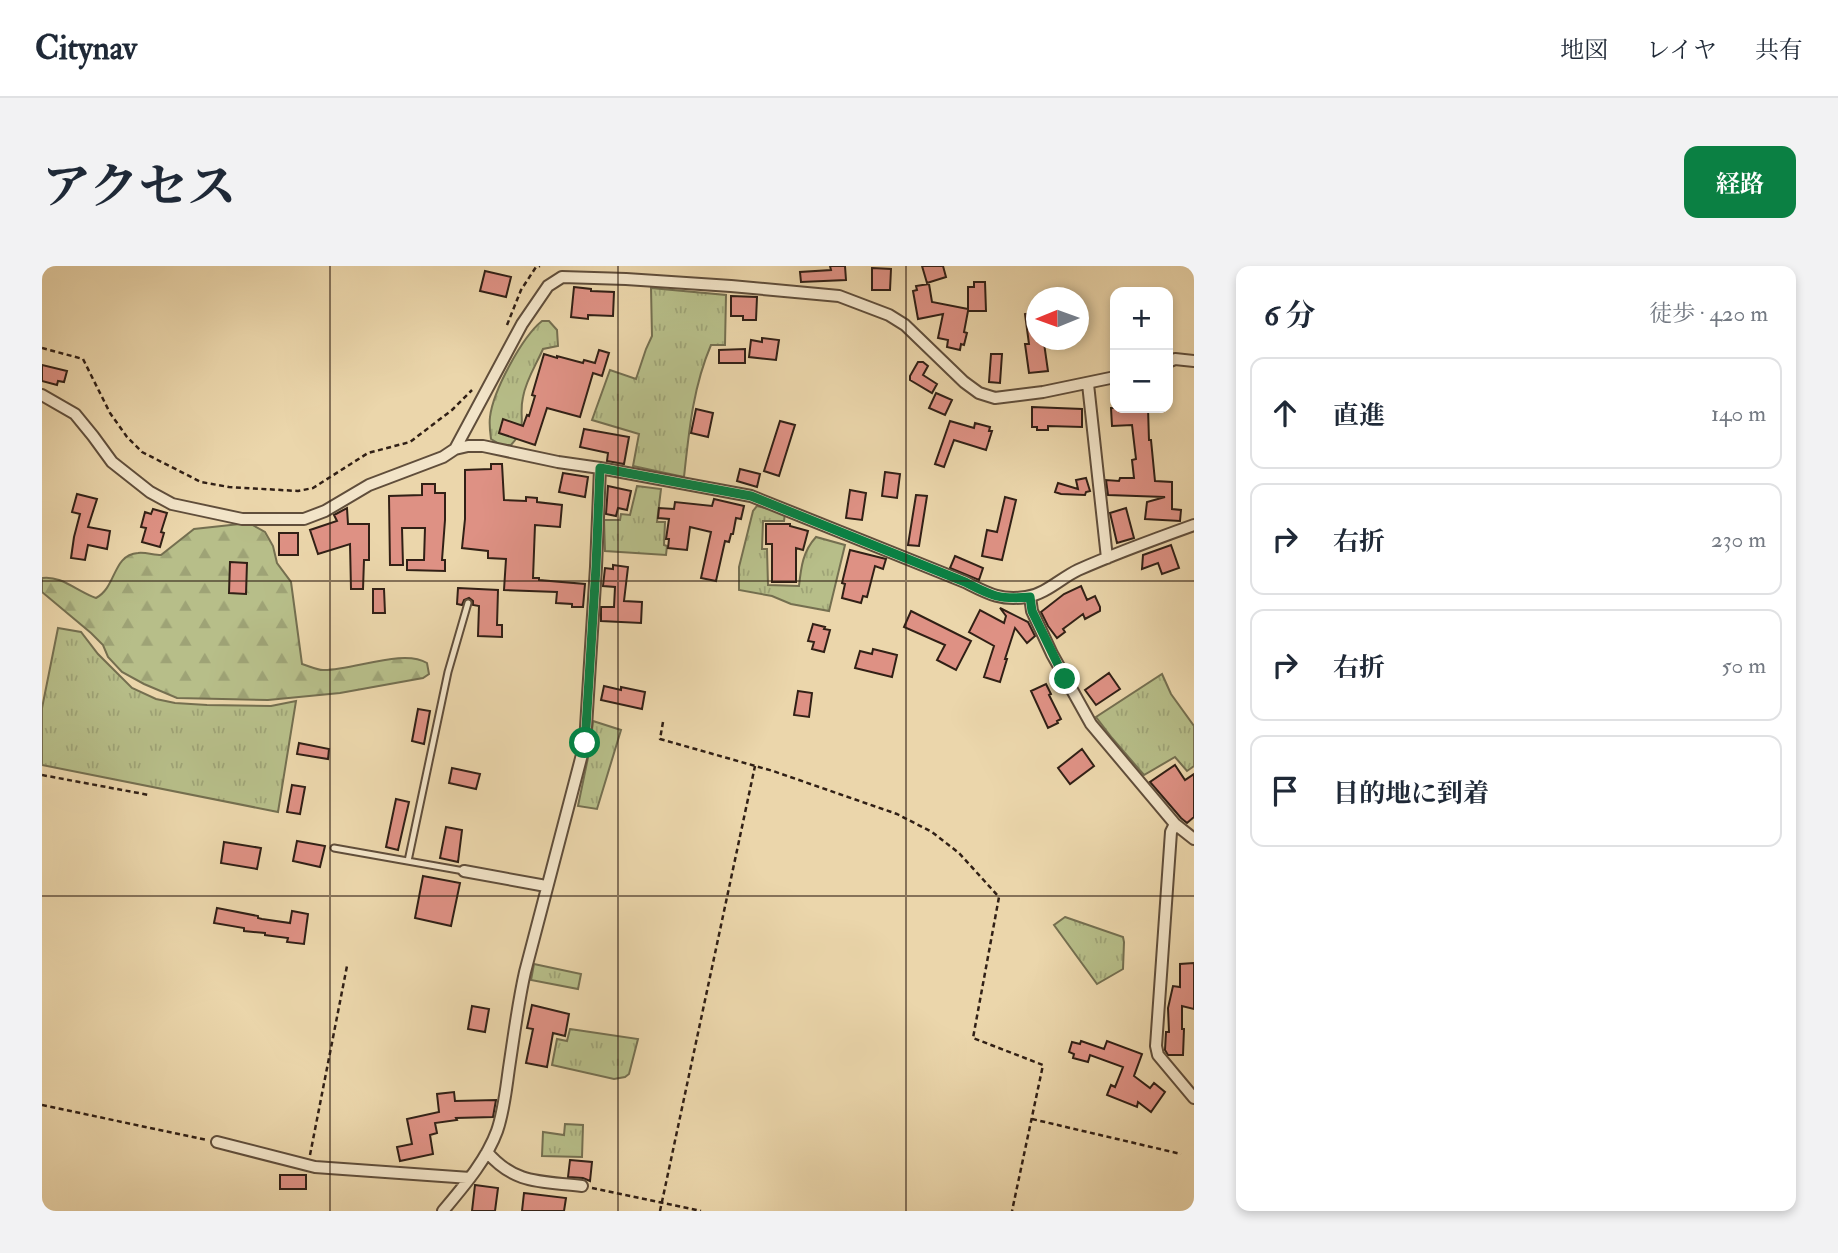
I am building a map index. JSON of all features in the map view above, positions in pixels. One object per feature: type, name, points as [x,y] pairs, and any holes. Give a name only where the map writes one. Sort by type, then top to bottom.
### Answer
[{"type":"street","points":[[455,449],[522,324],[548,286],[562,271],[839,296],[889,315],[905,325],[964,382],[979,393],[995,398],[1014,397],[1110,378]]},
{"type":"street","points":[[1173,360],[1194,361]]},
{"type":"street","points":[[1088,384],[1107,558]]},
{"type":"street","points":[[42,395],[75,414],[112,462],[150,492],[172,504],[242,519],[304,519],[325,511],[369,485],[443,457],[455,449],[483,446],[751,496],[965,582],[993,596],[1030,597],[1043,592],[1075,571],[1194,525]]},
{"type":"street","points":[[443,1211],[470,1178],[496,1132],[503,1106],[518,1001],[585,743],[600,468]]},
{"type":"street","points":[[1030,597],[1032,611],[1052,654],[1091,724],[1175,824],[1194,839]]},
{"type":"street","points":[[1175,824],[1171,832],[1156,1046],[1158,1055],[1194,1098]]},
{"type":"street","points":[[464,871],[546,886]]},
{"type":"street","points":[[217,1142],[308,1165],[363,1172],[470,1178]]},
{"type":"street","points":[[487,1152],[497,1164],[517,1176],[529,1180],[582,1186]]},
{"type":"lane","points":[[408,861],[448,673],[468,603]]},
{"type":"lane","points":[[334,848],[464,871]]},
{"type":"path","points":[[507,325],[521,290],[536,267],[540,266]]},
{"type":"path","points":[[42,348],[83,359],[110,413],[142,452],[201,482],[229,487],[298,491],[313,488],[368,453],[410,442],[452,410],[473,388]]},
{"type":"path","points":[[663,722],[660,739],[755,766],[897,814],[932,832],[959,853],[999,897],[973,1038],[1043,1065],[1012,1211]]},
{"type":"path","points":[[660,1211],[755,766]]},
{"type":"path","points":[[42,775],[149,794]]},
{"type":"path","points":[[308,1165],[347,966]]},
{"type":"path","points":[[42,1105],[217,1142]]},
{"type":"path","points":[[1032,1119],[1181,1154]]},
{"type":"path","points":[[582,1186],[701,1211]]},
{"type":"green space","points":[[651,288],[726,295],[725,345],[711,345],[700,377],[684,477],[633,466],[639,434],[592,420],[610,370],[636,379],[652,336]]},
{"type":"green space","points":[[542,321],[549,321],[557,330],[558,346],[543,349],[524,391],[520,433],[511,445],[501,445],[491,439],[492,406],[502,379],[526,339]]},
{"type":"green space","points":[[637,486],[661,489],[657,522],[665,522],[666,555],[605,551],[604,520],[620,520],[621,514],[630,515]]},
{"type":"green space","points":[[757,506],[785,513],[784,521],[763,521],[762,549],[767,549],[768,585],[799,586],[805,554],[816,537],[845,545],[829,611],[739,590],[739,567],[753,511]]},
{"type":"green space","points":[[249,523],[265,532],[273,546],[277,563],[291,582],[302,664],[321,670],[405,658],[427,663],[429,674],[423,678],[340,693],[268,700],[177,698],[122,672],[91,633],[42,592],[42,578],[49,578],[63,581],[96,598],[108,587],[123,559],[130,555],[161,555],[194,529]]},
{"type":"green space","points":[[58,628],[81,632],[98,654],[132,688],[156,699],[207,705],[271,706],[296,701],[278,812],[42,765],[42,708]]},
{"type":"green space","points":[[1162,674],[1171,694],[1194,726],[1194,766],[1187,771],[1175,757],[1144,775],[1096,717]]},
{"type":"green space","points":[[593,721],[621,730],[597,809],[578,806]]},
{"type":"green space","points":[[1065,917],[1123,937],[1123,969],[1097,984],[1054,925]]},
{"type":"green space","points":[[534,964],[581,974],[578,989],[531,980]]},
{"type":"green space","points":[[570,1029],[638,1039],[629,1074],[614,1079],[552,1065],[557,1039],[567,1041]]},
{"type":"green space","points":[[565,1124],[583,1125],[582,1157],[542,1156],[543,1132],[564,1135]]},
{"type":"building","points":[[830,266],[845,266],[846,280],[801,282],[800,272],[831,270]]},
{"type":"building","points":[[922,266],[943,266],[946,277],[927,283]]},
{"type":"building","points":[[872,268],[891,269],[890,290],[872,290]]},
{"type":"building","points":[[485,271],[511,277],[506,297],[480,291]]},
{"type":"building","points":[[974,282],[985,282],[986,311],[968,311],[964,345],[961,344],[960,350],[947,347],[948,340],[938,338],[943,314],[918,319],[913,291],[917,290],[916,286],[929,284],[932,302],[968,309],[968,287],[974,287]]},
{"type":"building","points":[[574,287],[614,292],[613,316],[588,315],[588,319],[571,317]]},
{"type":"building","points":[[731,296],[757,297],[756,320],[731,316]]},
{"type":"building","points":[[762,338],[779,340],[776,360],[749,357],[751,340],[762,342]]},
{"type":"building","points":[[1025,344],[1026,350],[1045,350],[1048,371],[1029,373]]},
{"type":"building","points":[[745,349],[745,363],[719,363],[719,350]]},
{"type":"building","points":[[599,350],[609,353],[602,376],[593,373],[580,417],[547,408],[535,445],[499,433],[503,419],[523,426],[527,415],[529,416],[544,354],[595,363]]},
{"type":"building","points":[[991,354],[1002,354],[1000,383],[989,382]]},
{"type":"building","points":[[918,362],[928,366],[923,375],[937,384],[932,393],[910,380]]},
{"type":"building","points":[[42,365],[67,371],[64,382],[58,381],[57,385],[42,381]]},
{"type":"building","points":[[936,393],[952,400],[945,415],[929,408]]},
{"type":"building","points":[[1032,407],[1082,409],[1082,427],[1048,426],[1048,430],[1037,430],[1037,427],[1032,427]]},
{"type":"building","points":[[696,409],[713,413],[708,437],[691,433]]},
{"type":"building","points":[[1111,413],[1148,413],[1155,481],[1172,482],[1172,509],[1181,510],[1180,521],[1145,519],[1147,502],[1165,497],[1108,495],[1106,480],[1134,478],[1132,460],[1136,459],[1132,425],[1112,426]]},
{"type":"building","points":[[780,421],[795,425],[779,476],[764,471]]},
{"type":"building","points":[[950,421],[974,428],[975,423],[990,427],[989,431],[992,431],[986,450],[954,440],[944,467],[935,464]]},
{"type":"building","points":[[584,429],[629,437],[624,464],[607,461],[608,453],[580,447]]},
{"type":"building","points":[[491,464],[502,464],[504,500],[526,501],[526,497],[537,498],[537,502],[562,505],[560,527],[535,525],[533,578],[585,584],[583,607],[556,603],[557,592],[504,590],[506,559],[488,558],[488,551],[462,548],[465,470],[491,469]]},
{"type":"building","points":[[740,469],[760,474],[757,487],[737,481]]},
{"type":"building","points":[[885,472],[900,474],[897,498],[882,496]]},
{"type":"building","points":[[563,473],[588,477],[585,497],[559,492]]},
{"type":"building","points":[[1086,478],[1090,491],[1085,495],[1055,492],[1058,483],[1078,489],[1076,480]]},
{"type":"building","points":[[422,484],[435,484],[435,493],[445,493],[442,560],[445,560],[445,571],[407,570],[407,560],[424,560],[425,528],[402,528],[403,565],[390,565],[389,496],[422,495]]},
{"type":"building","points":[[608,486],[631,491],[627,510],[618,508],[616,516],[606,514]]},
{"type":"building","points":[[850,490],[866,493],[862,520],[846,518]]},
{"type":"building","points":[[77,494],[97,499],[88,527],[110,531],[107,549],[88,545],[85,560],[71,558],[80,514],[72,512]]},
{"type":"building","points":[[916,495],[927,496],[919,546],[908,545]]},
{"type":"building","points":[[1005,497],[1016,500],[1002,560],[982,556],[987,530],[997,532]]},
{"type":"building","points":[[714,499],[744,506],[741,519],[736,518],[729,542],[725,541],[716,581],[701,578],[711,532],[690,527],[687,550],[668,548],[669,539],[666,539],[669,519],[658,518],[659,508],[674,509],[675,502],[712,506]]},
{"type":"building","points":[[347,508],[348,524],[369,524],[369,560],[364,560],[363,589],[351,589],[350,544],[318,554],[310,530],[337,521],[334,515]]},
{"type":"building","points":[[1126,508],[1134,538],[1117,543],[1110,513]]},
{"type":"building","points":[[153,509],[167,513],[160,547],[142,542],[146,528],[141,527],[145,512],[151,514]]},
{"type":"building","points":[[766,524],[790,524],[808,531],[803,550],[796,548],[796,582],[772,582],[772,544],[766,544]]},
{"type":"building","points":[[279,533],[298,533],[298,555],[279,555]]},
{"type":"building","points":[[1171,545],[1179,568],[1162,574],[1158,563],[1142,569],[1143,555]]},
{"type":"building","points":[[850,550],[886,559],[883,569],[875,566],[867,597],[863,596],[861,603],[842,598],[845,584],[842,583]]},
{"type":"building","points":[[955,556],[983,568],[979,580],[950,568]]},
{"type":"building","points":[[230,562],[247,563],[246,594],[229,593]]},
{"type":"building","points":[[613,565],[628,567],[624,601],[642,602],[641,623],[601,621],[601,607],[614,607],[615,587],[603,586],[605,568],[613,569]]},
{"type":"building","points":[[1081,586],[1087,600],[1095,596],[1100,611],[1085,619],[1083,614],[1063,629],[1065,632],[1057,638],[1041,612],[1064,594]]},
{"type":"building","points":[[458,588],[498,590],[497,625],[502,625],[502,637],[478,636],[479,606],[473,605],[469,598],[464,600],[462,605],[457,604]]},
{"type":"building","points":[[373,589],[384,589],[385,613],[373,613]]},
{"type":"building","points":[[1000,608],[1028,622],[1035,636],[1027,643],[1015,628],[1000,682],[984,677],[994,646],[969,632],[980,610],[1004,623],[1006,616]]},
{"type":"building","points":[[911,611],[971,641],[956,670],[937,660],[945,645],[904,627]]},
{"type":"building","points":[[813,624],[830,630],[824,652],[812,649],[814,642],[808,641]]},
{"type":"building","points":[[873,649],[897,655],[892,677],[855,668],[860,651],[872,654]]},
{"type":"building","points":[[1109,673],[1120,689],[1096,705],[1085,690]]},
{"type":"building","points":[[1046,684],[1061,719],[1048,728],[1031,691]]},
{"type":"building","points":[[604,686],[645,692],[642,709],[601,700]]},
{"type":"building","points":[[798,691],[812,693],[809,717],[794,715]]},
{"type":"building","points":[[418,709],[430,711],[424,744],[412,741]]},
{"type":"building","points":[[299,743],[329,749],[328,759],[297,754]]},
{"type":"building","points":[[1082,749],[1094,766],[1070,784],[1058,768]]},
{"type":"building","points":[[1175,765],[1185,780],[1194,774],[1194,817],[1187,823],[1150,782]]},
{"type":"building","points":[[452,768],[480,774],[476,789],[449,783]]},
{"type":"building","points":[[292,785],[305,787],[300,814],[287,812]]},
{"type":"building","points":[[396,799],[409,802],[398,850],[386,847]]},
{"type":"building","points":[[446,827],[462,830],[458,862],[440,858]]},
{"type":"building","points":[[297,841],[325,846],[320,867],[293,861]]},
{"type":"building","points":[[224,842],[261,848],[257,869],[221,863]]},
{"type":"building","points":[[423,876],[460,883],[451,926],[415,918]]},
{"type":"building","points":[[217,908],[290,923],[292,911],[308,914],[304,944],[287,942],[288,938],[214,923]]},
{"type":"building","points":[[1194,963],[1194,1009],[1182,1006],[1183,1055],[1168,1055],[1165,1050],[1166,1032],[1169,1032],[1168,1008],[1173,986],[1180,987],[1180,964]]},
{"type":"building","points":[[532,1005],[569,1014],[565,1036],[553,1033],[547,1067],[526,1063],[533,1029],[527,1028]]},
{"type":"building","points":[[472,1006],[489,1009],[485,1032],[468,1029]]},
{"type":"building","points":[[1081,1041],[1104,1049],[1107,1041],[1142,1054],[1134,1076],[1150,1088],[1154,1083],[1165,1092],[1151,1112],[1138,1102],[1137,1107],[1107,1095],[1111,1085],[1115,1087],[1123,1067],[1090,1055],[1088,1062],[1073,1058],[1074,1054],[1069,1052],[1072,1042],[1080,1044]]},
{"type":"building","points":[[454,1092],[455,1101],[496,1100],[493,1117],[456,1118],[457,1120],[435,1123],[437,1133],[430,1135],[433,1154],[400,1161],[397,1147],[412,1144],[407,1119],[439,1112],[437,1094]]},
{"type":"building","points":[[570,1160],[592,1162],[590,1181],[568,1177]]},
{"type":"building","points":[[280,1175],[306,1175],[306,1189],[280,1189]]},
{"type":"building","points":[[475,1185],[498,1188],[495,1211],[472,1211]]},
{"type":"building","points":[[524,1193],[566,1198],[564,1211],[522,1211]]},
{"type":"route","points":[[585,743],[600,468],[751,496],[965,582],[993,596],[1030,597],[1032,611],[1065,679]]}]
